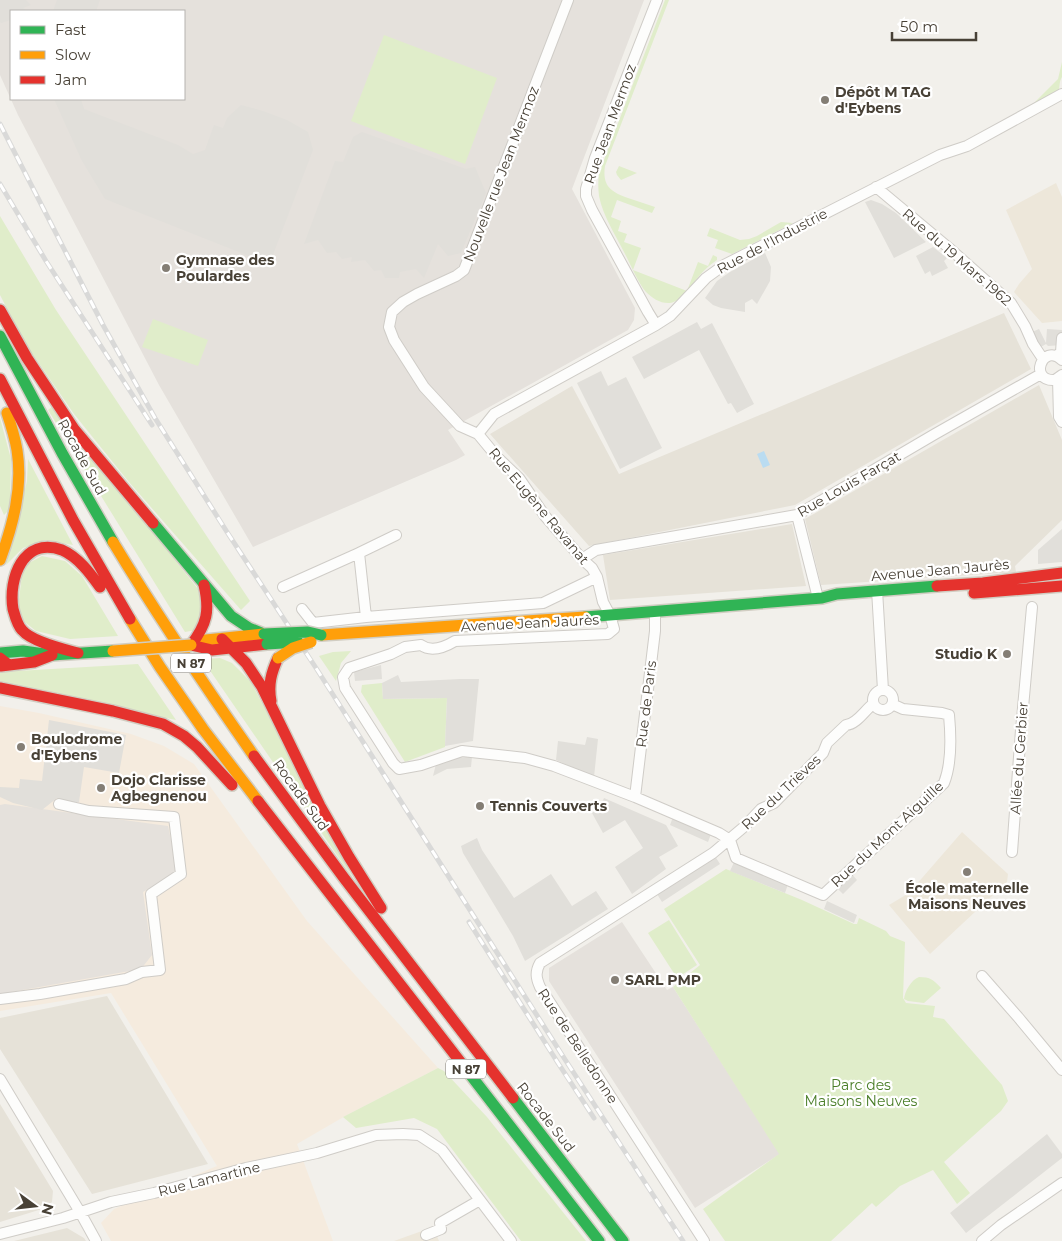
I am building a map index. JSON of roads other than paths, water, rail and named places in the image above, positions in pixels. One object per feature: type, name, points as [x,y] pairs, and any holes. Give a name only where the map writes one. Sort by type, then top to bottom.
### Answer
[{"type":"main road","points":[[0,310],[31,366],[74,428],[231,616],[265,639]]},
{"type":"main road","name":"Rocade Sud","points":[[0,336],[63,456],[126,562],[229,720],[291,807],[414,970],[623,1241]]},
{"type":"main road","name":"N 87","points":[[0,378],[36,451],[97,564],[169,681],[203,729],[599,1241]]},
{"type":"main road","points":[[0,395],[12,425],[18,458],[19,494],[13,521],[0,560]]},
{"type":"main road","points":[[78,653],[36,640],[21,631],[11,621],[6,611],[3,590],[8,575],[17,560],[32,550],[45,547],[56,548],[70,555],[82,565],[97,582],[169,681]]},
{"type":"main road","name":"Avenue Jean Jaurès","points":[[877,594],[1062,573]]},
{"type":"main road","points":[[191,645],[203,629],[208,612],[204,584]]},
{"type":"main road","name":"Avenue Jean Jaurès","points":[[265,639],[316,638],[655,612],[820,598],[837,594],[1062,586]]},
{"type":"main road","points":[[272,707],[269,682],[278,658],[290,648],[316,638]]},
{"type":"main road","points":[[222,639],[246,663],[262,687],[320,806],[364,883],[402,939],[414,970]]},
{"type":"main road","points":[[0,653],[23,651],[52,655],[191,645],[206,640],[265,639]]},
{"type":"main road","points":[[191,645],[212,650],[232,648],[265,639]]},
{"type":"main road","points":[[3,663],[34,662],[52,655]]},
{"type":"main road","points":[[0,688],[139,717],[172,728],[197,747],[333,897]]},
{"type":"street","name":"Nouvelle rue Jean Mermoz","points":[[392,312],[403,302],[456,276],[464,270],[568,0]]},
{"type":"street","name":"Rue Jean Mermoz","points":[[656,325],[592,210],[586,196],[586,189],[595,158],[657,0]]},
{"type":"street","name":"Rue de l'Industrie","points":[[478,434],[494,414],[670,316],[706,278],[724,264],[940,155],[967,146],[1062,94]]},
{"type":"street","name":"Rue du 19 Mars 1962","points":[[876,187],[1011,303],[1026,326],[1033,344],[1043,359]]},
{"type":"street","name":"Rue Eugène Ravanat","points":[[392,312],[389,327],[394,340],[424,387],[460,426],[478,434],[519,478],[545,516],[598,577],[603,602],[610,615]]},
{"type":"street","points":[[1062,338],[1059,358],[1049,356],[1043,359],[1040,366],[1043,377],[1051,380],[1060,377],[1059,417],[1062,422]]},
{"type":"street","name":"Rue Louis Farçat","points":[[582,559],[596,550],[797,515],[1041,374]]},
{"type":"street","points":[[797,515],[820,598]]},
{"type":"street","points":[[283,587],[396,535]]},
{"type":"street","points":[[359,553],[366,617]]},
{"type":"street","name":"Avenue Jean Jaurès","points":[[302,609],[313,623],[543,603],[598,577]]},
{"type":"street","points":[[873,704],[882,711],[888,709],[892,704],[893,698],[889,692],[883,690],[877,594]]},
{"type":"street","name":"Allée du Gerbier","points":[[1012,852],[1032,608]]},
{"type":"street","name":"Rue de Paris","points":[[635,797],[655,631],[655,612]]},
{"type":"street","name":"Avenue Jean Jaurès","points":[[610,615],[614,629],[608,634],[456,641],[444,648],[406,647],[349,668],[343,677],[345,688],[399,770],[421,766],[462,751],[525,758],[554,766],[635,797]]},
{"type":"street","name":"Rue du Trièves","points":[[730,840],[761,809],[774,802],[823,753],[827,743],[846,724],[850,725],[873,704],[874,694],[883,690]]},
{"type":"street","name":"Rue du Mont Aiguille","points":[[730,840],[736,858],[823,895],[944,783],[948,774],[951,733],[948,715],[903,709],[892,704]]},
{"type":"street","points":[[635,797],[719,833],[730,840]]},
{"type":"street","points":[[0,999],[126,980],[142,972],[160,970],[151,894],[181,874],[174,817],[89,811],[59,804]]},
{"type":"street","name":"Rue de Belledonne","points":[[704,1241],[540,987],[536,980],[536,975],[540,963],[713,853],[730,840]]},
{"type":"street","points":[[982,976],[1062,1070]]},
{"type":"street","points":[[0,1079],[96,1241]]},
{"type":"street","name":"Rue Lamartine","points":[[0,1234],[63,1218],[111,1202],[154,1193],[246,1168],[317,1153],[376,1134],[419,1135],[442,1150],[480,1200]]},
{"type":"street","points":[[982,1241],[1001,1225],[1062,1183]]},
{"type":"street","points":[[426,1235],[441,1230],[440,1223],[480,1200],[511,1241]]},
{"type":"water","points":[[764,451],[770,465],[763,468],[757,454]]},
{"type":"railway","points":[[0,124],[103,325],[155,418],[683,1241]]},
{"type":"railway","points":[[0,184],[46,261],[152,425]]},
{"type":"railway","points":[[469,922],[594,1118]]},
{"type":"place","name":"Dépôt M TAG d'Eybens","points":[[825,100]]},
{"type":"place","name":"Gymnase des Poulardes","points":[[166,268]]},
{"type":"place","name":"Studio K","points":[[1007,654]]},
{"type":"place","name":"Boulodrome d'Eybens","points":[[21,747]]},
{"type":"place","name":"Dojo Clarisse Agbegnenou","points":[[101,788]]},
{"type":"place","name":"Tennis Couverts","points":[[480,806]]},
{"type":"place","name":"École maternelle Maisons Neuves","points":[[967,872]]},
{"type":"place","name":"SARL PMP","points":[[615,980]]},
{"type":"park label","name":"Parc des Maisons Neuves","points":[[861,1094]]}]
